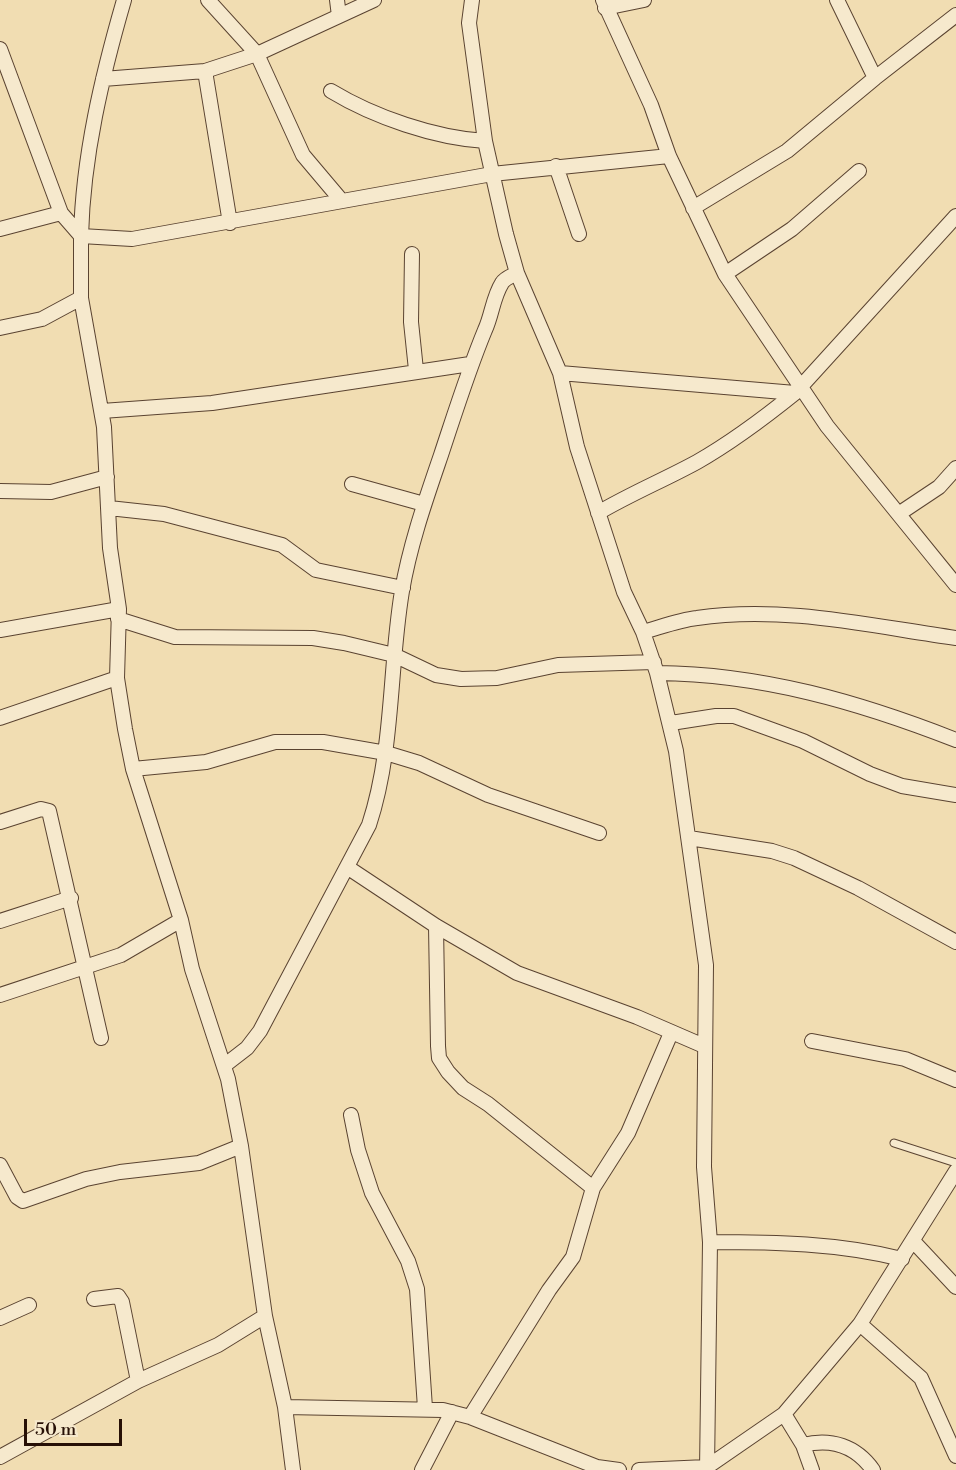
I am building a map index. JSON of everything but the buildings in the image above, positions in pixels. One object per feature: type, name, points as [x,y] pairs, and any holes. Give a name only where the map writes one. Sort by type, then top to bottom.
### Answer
[{"type":"street","points":[[124,0],[103,79],[88,161],[81,236],[81,298],[102,411],[110,548],[118,614],[117,678],[134,769],[181,920],[192,969],[225,1065],[241,1146],[265,1316],[285,1407],[293,1470]]},
{"type":"street","points":[[208,0],[257,54],[303,155],[341,200]]},
{"type":"street","points":[[337,0],[339,16]]},
{"type":"street","points":[[103,79],[205,71],[257,54],[374,0]]},
{"type":"street","points":[[472,0],[469,23],[485,141],[517,273],[560,374],[577,447],[624,592],[656,667],[671,723],[706,965],[704,1167],[710,1242],[707,1469]]},
{"type":"street","points":[[644,0],[604,4],[651,105],[669,156],[725,274],[797,391],[900,513],[956,585]]},
{"type":"street","points":[[837,0],[875,78]]},
{"type":"street","points":[[693,208],[787,151],[956,15]]},
{"type":"street","points":[[0,49],[3,67],[61,213],[81,236],[132,239],[492,174],[669,156]]},
{"type":"street","points":[[205,71],[230,223]]},
{"type":"street","points":[[331,91],[370,113],[443,136],[485,141]]},
{"type":"street","points":[[556,166],[579,234]]},
{"type":"street","points":[[725,274],[792,229],[859,171]]},
{"type":"street","points":[[0,229],[61,213]]},
{"type":"street","points":[[598,513],[645,486],[695,462],[742,434],[797,391],[954,222]]},
{"type":"street","points":[[412,254],[411,322],[416,370]]},
{"type":"street","points":[[225,1065],[247,1048],[260,1031],[369,825],[379,796],[386,753],[394,655],[403,588],[424,504],[470,364],[503,282],[517,273]]},
{"type":"street","points":[[0,328],[42,319],[81,298]]},
{"type":"street","points":[[102,411],[212,403],[416,370],[470,364]]},
{"type":"street","points":[[560,374],[797,391]]},
{"type":"street","points":[[900,513],[939,487],[956,468]]},
{"type":"street","points":[[0,491],[51,492],[107,477]]},
{"type":"street","points":[[352,484],[424,504]]},
{"type":"street","points":[[109,508],[164,514],[282,545],[316,570],[403,588]]},
{"type":"street","points":[[0,630],[118,614],[175,637],[312,638],[394,655],[436,675],[461,679],[497,678],[558,665],[656,667],[741,678],[819,693],[867,706],[956,740]]},
{"type":"street","points":[[643,632],[696,618],[749,614],[802,616],[898,627],[956,638]]},
{"type":"street","points":[[0,718],[117,678]]},
{"type":"street","points":[[671,723],[716,716],[734,716],[803,741],[870,774],[903,786],[956,795]]},
{"type":"street","points":[[134,769],[206,762],[275,742],[323,742],[386,753],[419,763],[504,801],[599,833]]},
{"type":"street","points":[[0,822],[41,809],[49,811],[71,898],[84,969],[101,1038]]},
{"type":"street","points":[[689,838],[772,851],[794,858],[858,888],[956,942]]},
{"type":"street","points":[[347,867],[436,926],[518,973],[704,1046]]},
{"type":"street","points":[[0,921],[71,898]]},
{"type":"street","points":[[0,995],[121,955],[181,920]]},
{"type":"street","points":[[436,926],[438,1046],[440,1058],[448,1072],[463,1088],[505,1116],[593,1188]]},
{"type":"street","points":[[470,1417],[549,1290],[573,1257],[593,1188],[628,1133],[672,1033]]},
{"type":"street","points":[[812,1041],[905,1059],[956,1080]]},
{"type":"street","points":[[351,1115],[358,1150],[372,1193],[408,1261],[417,1289],[425,1408]]},
{"type":"street","points":[[0,1165],[16,1197],[23,1201],[86,1179],[120,1172],[199,1163],[241,1146]]},
{"type":"street","points":[[639,1470],[707,1469],[784,1414],[860,1324],[956,1171]]},
{"type":"street","points":[[913,1240],[956,1287]]},
{"type":"street","points":[[710,1242],[802,1243],[870,1251],[902,1259]]},
{"type":"street","points":[[94,1299],[118,1296],[122,1302],[138,1381]]},
{"type":"street","points":[[0,1318],[30,1305]]},
{"type":"street","points":[[0,1457],[138,1381],[218,1345],[265,1316]]},
{"type":"street","points":[[860,1324],[921,1378],[956,1456]]},
{"type":"street","points":[[285,1407],[425,1408],[452,1412],[470,1417],[573,1459],[597,1467],[619,1470]]},
{"type":"street","points":[[422,1470],[452,1412]]},
{"type":"street","points":[[784,1414],[803,1445],[812,1470]]},
{"type":"street","points":[[803,1445],[833,1442],[850,1449],[865,1460],[873,1470]]},
{"type":"lane","points":[[894,1143],[956,1163]]}]
